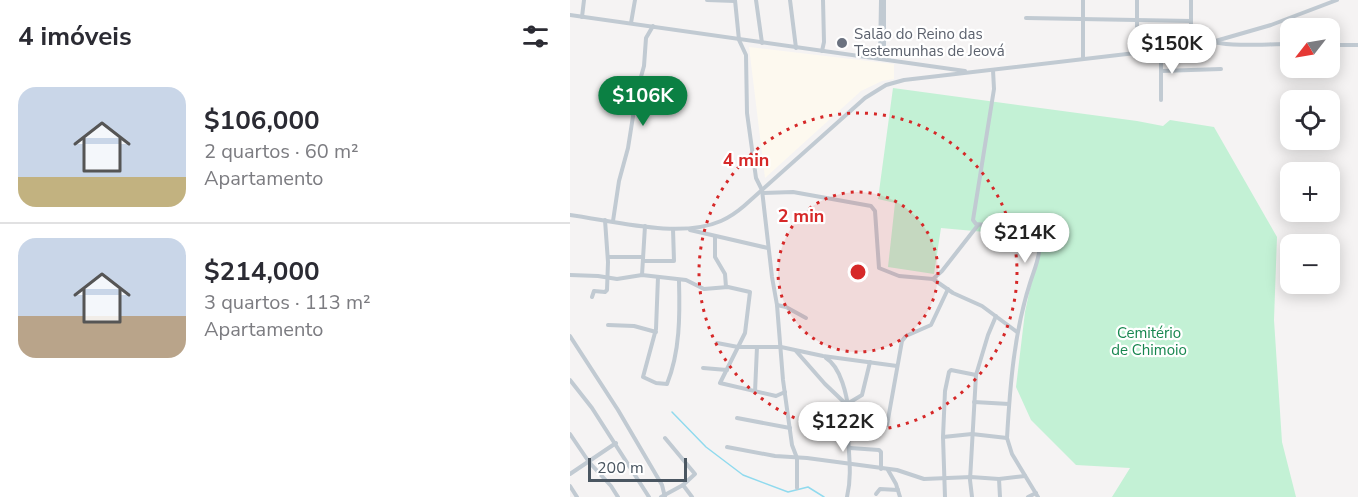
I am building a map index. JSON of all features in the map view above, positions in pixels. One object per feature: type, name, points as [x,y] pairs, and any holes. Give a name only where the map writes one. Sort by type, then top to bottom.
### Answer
[{"type":"street","points":[[582,16],[584,0]]},
{"type":"street","points":[[631,23],[635,0]]},
{"type":"street","points":[[707,0],[735,0],[739,40],[746,55],[747,113],[756,178],[763,191],[785,392],[792,445],[797,458],[796,488]]},
{"type":"street","points":[[756,0],[762,43]]},
{"type":"street","points":[[790,0],[796,48]]},
{"type":"street","points":[[822,51],[824,0]]},
{"type":"street","points":[[880,58],[882,0]]},
{"type":"street","points":[[1083,0],[1083,59]]},
{"type":"street","points":[[1137,0],[1137,53]]},
{"type":"street","points":[[1191,0],[1191,45]]},
{"type":"street","points":[[1316,8],[1318,0]]},
{"type":"street","points":[[570,215],[673,229],[688,229],[722,221],[763,191],[855,105],[878,89],[904,80],[1212,42],[1270,25],[1337,0]]},
{"type":"street","points":[[570,15],[972,72]]},
{"type":"street","points":[[1026,18],[1083,17],[1137,21],[1191,21]]},
{"type":"street","points":[[612,221],[628,148],[637,91],[644,66],[646,39],[653,26]]},
{"type":"street","points":[[1212,42],[1230,46],[1280,44]]},
{"type":"street","points":[[1340,45],[1358,45]]},
{"type":"street","points":[[1161,50],[1161,100]]},
{"type":"street","points":[[1161,71],[1221,69]]},
{"type":"street","points":[[993,70],[994,89],[973,220],[979,224],[1034,230],[1039,240],[1040,252],[1017,332],[1007,438],[1012,454],[1037,495],[1028,497]]},
{"type":"street","points":[[763,191],[793,192],[871,206],[875,211],[879,268],[899,276],[933,279],[982,306],[1017,332]]},
{"type":"street","points":[[592,297],[594,291],[606,291],[608,256],[605,220]]},
{"type":"street","points":[[933,279],[979,224]]},
{"type":"street","points":[[642,275],[645,226]]},
{"type":"street","points":[[608,256],[674,261],[673,229]]},
{"type":"street","points":[[688,229],[768,248]]},
{"type":"street","points":[[715,237],[715,257],[725,274],[726,287]]},
{"type":"street","points":[[570,275],[617,279],[642,275],[679,281],[687,280],[704,289],[726,287],[751,294],[745,333],[720,381],[721,384],[776,396],[785,392]]},
{"type":"street","points":[[658,277],[656,332],[643,377],[666,385],[678,342],[679,281]]},
{"type":"street","points":[[808,423],[834,422],[849,426],[887,424],[904,338],[931,325],[948,289]]},
{"type":"street","points":[[777,305],[786,307],[806,318]]},
{"type":"street","points":[[972,497],[972,434],[976,375],[982,351],[996,316]]},
{"type":"street","points":[[608,325],[634,326],[656,332]]},
{"type":"street","points":[[570,336],[618,410],[662,485],[663,497],[683,485],[695,474],[665,438]]},
{"type":"street","points":[[717,343],[781,347],[823,356],[897,366]]},
{"type":"street","points":[[755,392],[757,347]]},
{"type":"street","points":[[796,351],[825,384],[847,404]]},
{"type":"street","points":[[823,356],[835,366],[847,404],[851,465],[847,497]]},
{"type":"street","points":[[847,404],[862,395],[870,362]]},
{"type":"street","points":[[703,368],[727,369]]},
{"type":"street","points":[[945,497],[944,396],[949,372],[951,370],[976,375]]},
{"type":"street","points":[[570,380],[616,443],[649,497]]},
{"type":"street","points":[[974,402],[1009,404]]},
{"type":"street","points":[[737,418],[790,428]]},
{"type":"street","points":[[943,437],[972,434],[1007,438]]},
{"type":"street","points":[[570,436],[618,497]]},
{"type":"street","points":[[570,474],[616,443]]},
{"type":"street","points":[[786,457],[792,445]]},
{"type":"street","points":[[727,447],[786,457],[902,471],[924,478],[999,479],[1025,476]]},
{"type":"street","points":[[850,448],[881,451],[880,469]]},
{"type":"street","points":[[888,469],[900,497]]},
{"type":"street","points":[[999,479],[999,497]]},
{"type":"street","points":[[683,485],[692,497]]},
{"type":"street","points":[[570,486],[578,497]]},
{"type":"street","points":[[876,494],[880,489],[898,490]]},
{"type":"shaded area","points":[[749,47],[894,64],[894,79],[882,81],[861,91],[765,178]]},
{"type":"green space","name":"Cemitério de Chimoio","points":[[893,88],[1163,126],[1170,120],[1214,127],[1277,237],[1274,320],[1282,442],[1296,497],[1112,497],[1130,468],[1076,465],[1031,420],[1016,387],[1025,312],[1041,237],[941,228],[934,274],[888,267],[895,203],[878,199]]},
{"type":"waterway","points":[[672,412],[706,447],[743,475],[788,492],[808,487],[824,497]]},
{"type":"place","name":"Salão do Reino das Testemunhas de Jeová","points":[[842,43]]}]
